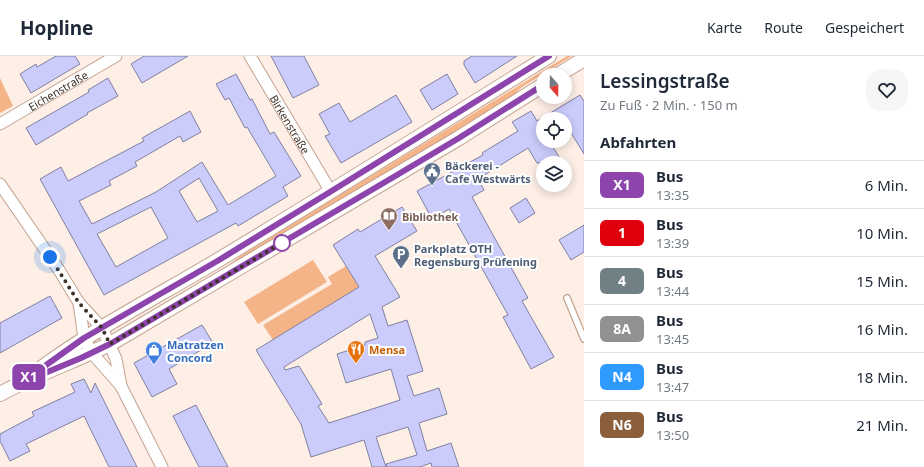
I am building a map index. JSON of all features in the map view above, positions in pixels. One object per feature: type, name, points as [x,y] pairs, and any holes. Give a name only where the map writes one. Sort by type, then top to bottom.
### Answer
[{"type":"street","name":"Eichenstraße","points":[[0,124],[116,56]]},
{"type":"street","name":"Birkenstraße","points":[[250,56],[330,192]]},
{"type":"street","points":[[21,383],[84,338],[219,260],[549,56]]},
{"type":"street","points":[[569,68],[584,59]]},
{"type":"street","points":[[0,394],[21,383],[110,344],[459,138],[536,89]]},
{"type":"street","points":[[0,184],[59,270],[79,303],[102,328],[116,359],[121,386]]},
{"type":"street","points":[[79,303],[84,338],[92,353],[121,386],[162,467]]},
{"type":"lane","points":[[567,298],[584,339]]},
{"type":"shaded area","points":[[567,56],[572,56],[553,68],[547,68]]},
{"type":"shaded area","points":[[536,75],[536,78],[522,87],[506,101],[313,219],[134,323],[133,321],[223,270],[239,257]]},
{"type":"shaded area","points":[[0,78],[13,106],[0,113]]},
{"type":"shaded area","points":[[313,260],[327,282],[258,324],[244,302]]},
{"type":"shaded area","points":[[346,266],[359,287],[273,340],[263,325],[332,284],[328,277]]},
{"type":"building","points":[[56,56],[75,56],[80,64],[31,93],[20,74],[36,64],[37,67]]},
{"type":"building","points":[[144,56],[188,56],[142,83],[131,64]]},
{"type":"building","points":[[271,56],[304,56],[319,85],[293,98]]},
{"type":"building","points":[[472,56],[517,56],[475,83],[464,65],[464,61]]},
{"type":"building","points":[[236,74],[250,100],[252,99],[270,134],[274,132],[301,176],[283,187],[288,196],[238,226],[236,223],[104,295],[40,179],[61,167],[68,181],[144,141],[142,138],[190,111],[201,132],[183,142],[180,136],[135,162],[137,166],[109,181],[111,185],[79,201],[92,224],[156,192],[202,162],[228,205],[276,176],[247,127],[245,128],[229,98],[225,100],[216,84]],"holes":[[[199,178],[218,211],[197,222],[179,191]],[[151,207],[168,238],[116,267],[97,234]]]},
{"type":"building","points":[[447,74],[458,94],[432,110],[420,90]]},
{"type":"building","points":[[108,78],[118,96],[87,113],[88,114],[36,145],[26,128],[89,92],[88,90]]},
{"type":"building","points":[[396,95],[412,122],[341,163],[325,136],[330,134],[319,114],[339,103],[350,122]]},
{"type":"building","points":[[580,95],[584,101],[584,154],[572,134],[572,112],[552,112],[565,104],[572,104],[572,100]]},
{"type":"building","points":[[531,111],[536,119],[536,148],[553,148],[559,156],[536,156],[536,161],[528,148],[478,179],[484,190],[472,197],[528,298],[522,301],[554,357],[531,369],[503,317],[508,315],[449,209],[432,219],[417,191],[483,155],[482,153],[518,131],[512,122]]},
{"type":"building","points":[[526,198],[535,213],[519,223],[510,208]]},
{"type":"building","points":[[402,207],[417,231],[375,256],[400,297],[382,307],[388,326],[407,320],[423,371],[407,376],[414,396],[439,388],[447,414],[419,423],[427,451],[451,443],[459,467],[432,467],[431,463],[420,467],[387,467],[386,464],[417,455],[408,427],[376,437],[386,467],[372,467],[364,440],[311,457],[301,424],[256,350],[359,287],[333,245],[358,229],[360,232]],"holes":[[[370,314],[378,338],[365,342],[365,345],[337,354],[346,383],[391,369],[400,400],[329,423],[318,406],[322,404],[299,366],[285,370],[284,367]]]},
{"type":"building","points":[[584,225],[584,252],[571,260],[559,240]]},
{"type":"building","points":[[50,296],[62,318],[0,353],[0,323]]},
{"type":"building","points":[[202,325],[213,343],[169,369],[177,384],[152,397],[134,363]]},
{"type":"building","points":[[84,379],[91,393],[95,383],[137,467],[109,467],[84,416],[26,444],[30,451],[10,461],[0,441],[0,434],[34,416],[32,412],[75,392],[71,384]]},
{"type":"building","points":[[196,405],[228,467],[199,467],[173,416]]},
{"type":"bus line","name":"X1","points":[[536,89],[459,138],[110,344],[21,383],[84,338],[219,260],[549,56]]},
{"type":"place","name":"Bäckerei - Cafe Westwärts","points":[[432,186]]},
{"type":"place","name":"Bibliothek","points":[[389,231]]},
{"type":"place","name":"Parkplatz OTH Regensburg Prüfening","points":[[401,269]]},
{"type":"place","name":"Mensa","points":[[356,364]]},
{"type":"place","name":"Matratzen Concord","points":[[154,365]]},
{"type":"route","points":[[50,257],[79,303],[102,328],[110,344],[282,243]]}]
